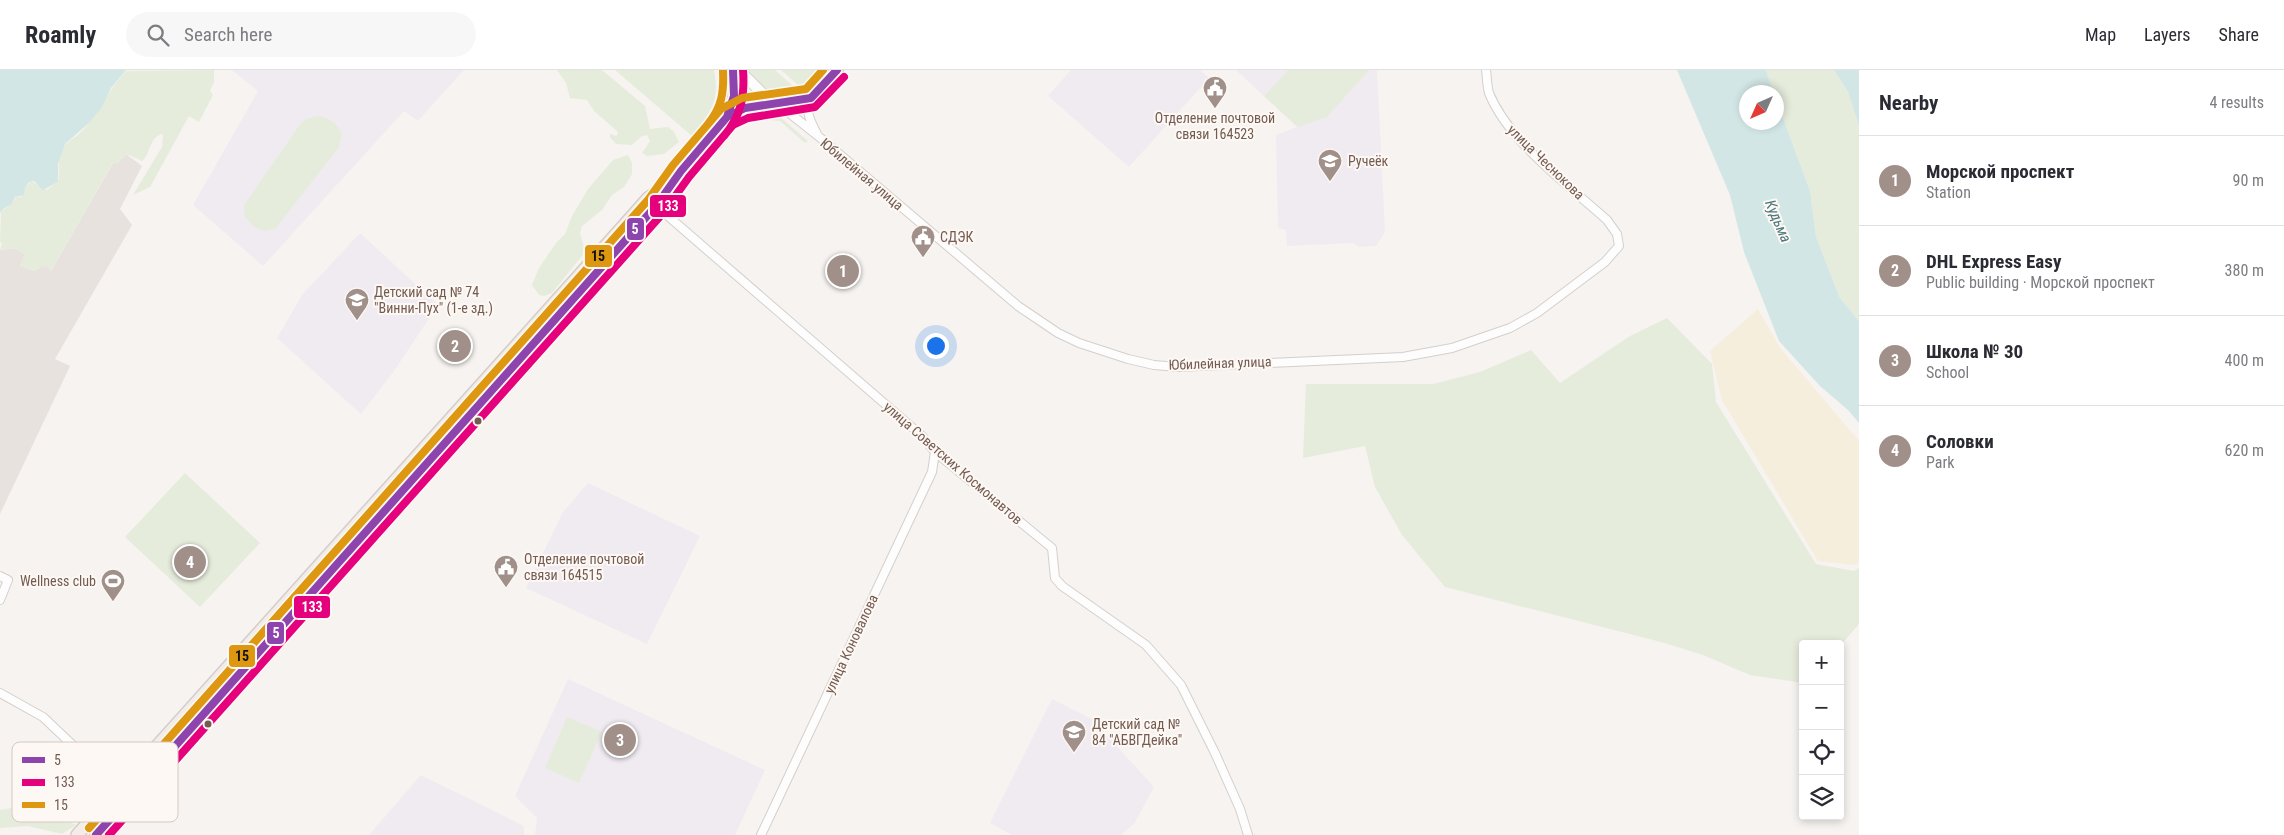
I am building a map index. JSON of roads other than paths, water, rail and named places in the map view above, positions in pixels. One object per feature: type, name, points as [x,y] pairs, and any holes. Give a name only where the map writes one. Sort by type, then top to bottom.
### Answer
[{"type":"main road","points":[[177,742],[329,563],[375,502],[674,179],[727,117],[734,96],[733,70]]},
{"type":"main road","name":"Юбилейная улица","points":[[739,70],[765,96],[778,104]]},
{"type":"main road","points":[[727,117],[745,108],[810,98],[837,70]]},
{"type":"main road","points":[[163,742],[329,563],[385,510],[652,202]]},
{"type":"main road","points":[[375,502],[385,510]]},
{"type":"main road","points":[[77,835],[89,822]]},
{"type":"main road","points":[[96,835],[108,822]]},
{"type":"street","name":"улица Чеснокова","points":[[1486,70],[1488,91],[1500,116],[1515,135],[1607,220],[1618,234],[1619,246]]},
{"type":"street","points":[[810,98],[808,104],[809,118],[817,135]]},
{"type":"street","name":"Юбилейная улица","points":[[778,104],[1018,306],[1058,333],[1079,343],[1128,359],[1154,365],[1178,367],[1403,357],[1452,348],[1510,328],[1537,313],[1605,262],[1619,246]]},
{"type":"street","name":"улица Советских Космонавтов","points":[[652,202],[922,436],[936,452],[1052,548],[1054,578],[1062,586],[1146,645],[1181,685],[1240,809],[1248,835]]},
{"type":"street","name":"улица Коновалова","points":[[761,835],[932,472],[936,452]]},
{"type":"street","points":[[0,576],[8,580],[0,600]]},
{"type":"street","points":[[0,693],[43,717],[69,742]]},
{"type":"water","points":[[0,70],[126,70],[111,88],[102,107],[89,123],[65,144],[58,164],[58,182],[43,190],[34,181],[29,182],[25,188],[24,195],[15,197],[12,204],[0,213]]},
{"type":"water","name":"Кудьма","points":[[1677,70],[1766,70],[1771,85],[1739,85],[1739,130],[1784,130],[1784,121],[1810,191],[1816,237],[1840,298],[1859,321],[1859,423],[1848,410],[1820,386],[1779,341],[1744,252],[1730,195]]},
{"type":"water","points":[[1834,70],[1859,70],[1859,126],[1848,92]]},
{"type":"place","name":"Отделение почтовой связи 164523","points":[[1215,109]]},
{"type":"place","name":"Ручеёк","points":[[1330,182]]},
{"type":"place","name":"СДЭК","points":[[923,258]]},
{"type":"place","name":"Морской проспект","points":[[843,271]]},
{"type":"place","name":"Детский сад № 74 \"Винни-Пух\" (1-е зд.)","points":[[357,321]]},
{"type":"place","name":"DHL Express Easy","points":[[455,346]]},
{"type":"place","name":"Соловки","points":[[190,562]]},
{"type":"place","name":"Отделение почтовой связи 164515","points":[[506,588]]},
{"type":"place","name":"Wellness club","points":[[113,602]]},
{"type":"place","name":"Школа № 30","points":[[620,740]]},
{"type":"place","name":"Детский сад № 84 \"АБВГДейка\"","points":[[1074,753]]}]
